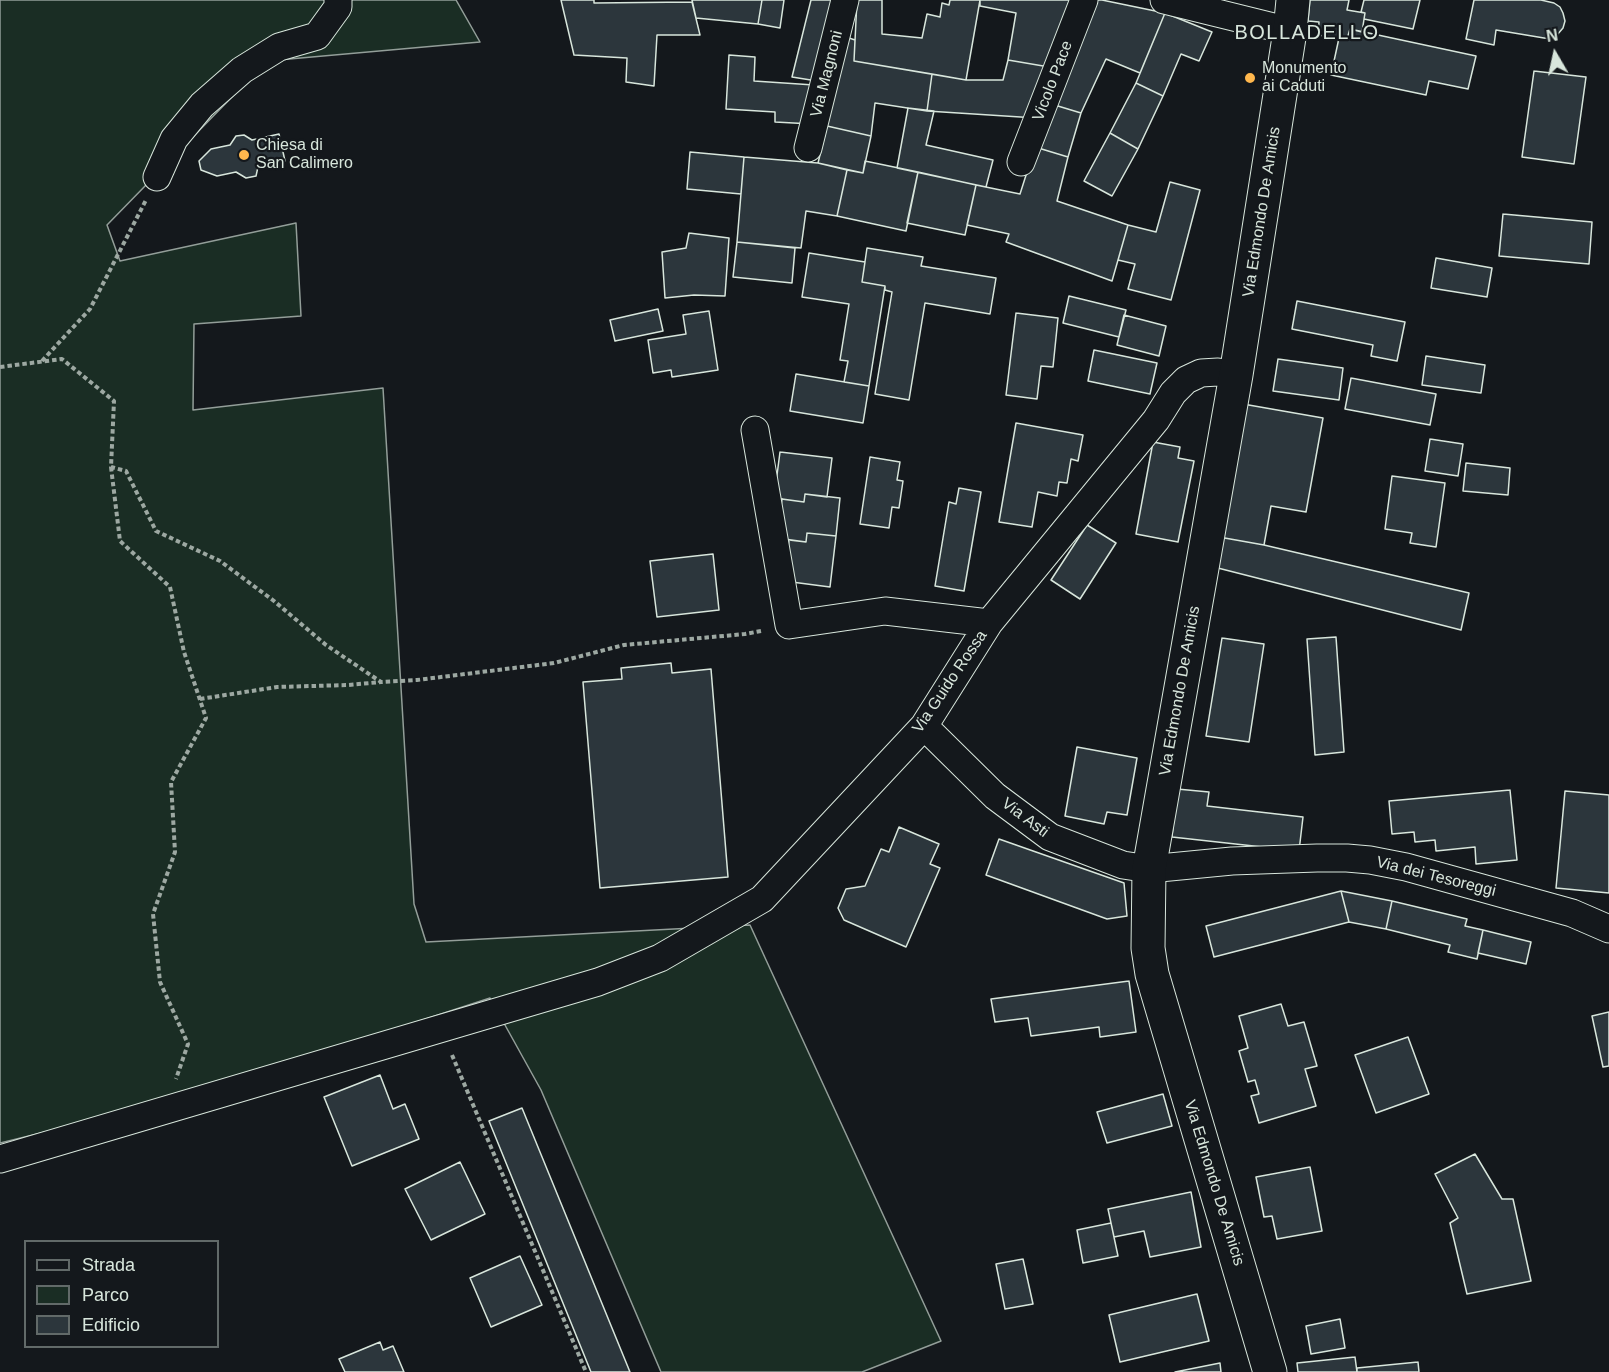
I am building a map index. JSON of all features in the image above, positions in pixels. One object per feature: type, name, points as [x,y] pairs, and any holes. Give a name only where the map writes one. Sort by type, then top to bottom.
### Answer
[{"type":"street","points":[[158,177],[174,139],[202,105],[242,70],[279,47],[317,36],[338,7],[338,0]]},
{"type":"street","name":"Via Magnoni","points":[[808,148],[846,0]]},
{"type":"street","name":"Vicolo Pace","points":[[1021,162],[1084,0]]},
{"type":"street","points":[[1164,0],[1292,15]]},
{"type":"street","name":"Via Edmondo De Amicis","points":[[1270,1372],[1152,974],[1148,948],[1149,869],[1236,375],[1292,15]]},
{"type":"street","name":"Via Guido Rossa","points":[[0,1159],[598,982],[660,958],[762,899],[924,726],[989,623],[1156,420],[1173,393],[1186,380],[1201,373],[1218,372],[1236,375]]},
{"type":"street","points":[[755,430],[789,625],[885,611],[989,623]]},
{"type":"street","name":"Via Asti","points":[[924,726],[995,796],[1050,837],[1123,865],[1149,869]]},
{"type":"street","name":"Via dei Tesoreggi","points":[[1149,869],[1243,861],[1347,858],[1370,860],[1406,867],[1572,914],[1609,929]]},
{"type":"path","points":[[41,362],[90,309],[158,177]]},
{"type":"path","points":[[0,367],[62,359],[114,401],[111,467],[120,541],[170,587],[184,652],[206,718],[171,782],[176,852],[153,914],[160,982],[188,1044],[165,1111]]},
{"type":"path","points":[[111,467],[126,471],[156,531],[220,561],[326,645],[381,682]]},
{"type":"path","points":[[200,699],[277,687],[348,686],[554,663],[624,645],[745,634],[789,625]]},
{"type":"path","points":[[440,1029],[586,1372]]},
{"type":"green space","points":[[0,0],[456,0],[480,42],[267,61],[107,225],[120,261],[296,223],[301,316],[194,324],[193,410],[383,388],[414,904],[426,942],[750,925],[941,1341],[862,1372],[661,1372],[541,1090],[490,998],[285,1065],[86,1122],[0,1143]]},
{"type":"building","points":[[561,0],[594,0],[594,3],[692,2],[700,35],[657,35],[654,86],[626,82],[627,58],[574,55]]},
{"type":"building","points":[[692,0],[762,0],[758,24],[696,18]]},
{"type":"building","points":[[762,0],[784,0],[780,28],[758,24]]},
{"type":"building","points":[[811,0],[841,0],[817,81],[792,77]]},
{"type":"building","points":[[857,0],[882,0],[882,34],[922,38],[927,14],[940,17],[942,3],[949,5],[950,0],[980,0],[966,80],[854,61]]},
{"type":"building","points":[[980,0],[1079,0],[1055,68],[1008,60],[1016,13],[980,6]]},
{"type":"building","points":[[1094,0],[1165,13],[1140,73],[1106,59],[1081,113],[1048,103]]},
{"type":"building","points":[[1310,0],[1349,0],[1347,10],[1365,13],[1362,32],[1350,29],[1347,39],[1318,35],[1319,22],[1308,21]]},
{"type":"building","points":[[1364,0],[1420,0],[1413,29],[1364,19],[1365,13],[1361,12]]},
{"type":"building","points":[[1474,0],[1541,0],[1554,3],[1560,7],[1565,21],[1563,28],[1550,39],[1496,30],[1494,45],[1466,39]]},
{"type":"building","points":[[1165,13],[1212,32],[1199,61],[1181,54],[1163,96],[1136,83]]},
{"type":"building","points":[[1350,29],[1476,56],[1468,89],[1429,81],[1426,95],[1331,75],[1339,38],[1347,39]]},
{"type":"building","points":[[843,36],[855,40],[854,61],[932,74],[927,111],[875,103],[871,136],[827,126]]},
{"type":"building","points":[[729,55],[755,57],[754,81],[814,85],[812,124],[775,122],[775,112],[726,109]]},
{"type":"building","points":[[1008,60],[1055,68],[1036,118],[927,111],[932,74],[966,80],[1003,80]]},
{"type":"building","points":[[1534,71],[1586,77],[1574,164],[1522,157]]},
{"type":"building","points":[[1136,83],[1163,96],[1138,149],[1110,133]]},
{"type":"building","points":[[1048,103],[1081,113],[1068,157],[1035,147]]},
{"type":"building","points":[[908,108],[934,111],[926,145],[993,160],[986,187],[897,168]]},
{"type":"building","points":[[827,126],[871,136],[863,173],[818,163]]},
{"type":"building","points":[[1110,133],[1138,149],[1112,196],[1084,181]]},
{"type":"building","name":"Chiesa di San Calimero","points":[[279,134],[285,161],[258,167],[256,176],[246,178],[236,172],[217,176],[201,170],[199,161],[211,149],[230,145],[236,136],[244,135],[252,140]]},
{"type":"building","points":[[1035,147],[1068,157],[1057,201],[1128,225],[1112,281],[1006,242],[1009,234],[967,225],[976,185],[1020,194]]},
{"type":"building","points":[[690,152],[744,157],[741,194],[687,189]]},
{"type":"building","points":[[744,157],[818,163],[847,170],[837,216],[806,211],[801,248],[737,242]]},
{"type":"building","points":[[865,161],[918,172],[906,231],[837,216],[847,170],[863,173]]},
{"type":"building","points":[[918,172],[976,185],[965,235],[907,223]]},
{"type":"building","points":[[1170,182],[1200,190],[1171,300],[1128,289],[1135,264],[1118,260],[1128,225],[1156,232]]},
{"type":"building","points":[[1503,214],[1592,222],[1589,264],[1499,256]]},
{"type":"building","points":[[689,233],[729,238],[725,296],[694,295],[665,298],[662,252],[686,248]]},
{"type":"building","points":[[737,242],[795,248],[792,283],[733,277]]},
{"type":"building","points":[[867,248],[923,257],[921,266],[996,278],[990,314],[925,303],[909,400],[875,394],[892,292],[885,290],[885,286],[862,282]]},
{"type":"building","points":[[809,253],[865,262],[862,282],[885,286],[869,386],[844,382],[848,361],[840,360],[849,304],[802,297]]},
{"type":"building","points":[[1436,258],[1492,268],[1487,297],[1431,288]]},
{"type":"building","points":[[1069,296],[1126,310],[1119,337],[1063,323]]},
{"type":"building","points":[[1297,301],[1405,322],[1397,361],[1371,356],[1373,345],[1292,329]]},
{"type":"building","points":[[658,309],[663,331],[615,341],[610,320]]},
{"type":"building","points":[[709,311],[718,370],[672,377],[671,370],[653,373],[648,340],[686,334],[683,315]]},
{"type":"building","points":[[1016,313],[1058,318],[1053,367],[1041,366],[1037,399],[1006,395]]},
{"type":"building","points":[[1124,315],[1166,326],[1159,356],[1117,345]]},
{"type":"building","points":[[1094,350],[1157,363],[1150,394],[1088,381]]},
{"type":"building","points":[[1426,356],[1485,365],[1481,393],[1422,385]]},
{"type":"building","points":[[1278,359],[1343,368],[1339,400],[1273,391]]},
{"type":"building","points":[[796,374],[869,386],[863,423],[790,411]]},
{"type":"building","points":[[1351,378],[1436,394],[1430,425],[1345,409]]},
{"type":"building","points":[[1243,404],[1323,418],[1306,512],[1271,506],[1264,545],[1219,537]]},
{"type":"building","points":[[1016,423],[1083,435],[1078,461],[1071,459],[1067,483],[1059,482],[1057,496],[1038,492],[1032,527],[999,522]]},
{"type":"building","points":[[1430,439],[1463,444],[1458,476],[1425,471]]},
{"type":"building","points":[[1153,442],[1180,447],[1178,458],[1194,461],[1178,542],[1136,534]]},
{"type":"building","points":[[780,452],[832,458],[827,497],[805,494],[804,502],[774,498]]},
{"type":"building","points":[[870,457],[900,462],[897,480],[903,481],[899,508],[892,507],[889,528],[860,524]]},
{"type":"building","points":[[1466,463],[1510,468],[1508,495],[1463,491]]},
{"type":"building","points":[[1392,476],[1445,483],[1436,547],[1410,543],[1412,533],[1385,529]]},
{"type":"building","points":[[959,488],[981,492],[964,591],[935,586],[949,502],[956,504]]},
{"type":"building","points":[[805,494],[840,498],[836,536],[807,533],[806,542],[777,538],[782,499],[804,502]]},
{"type":"building","points":[[1087,525],[1116,543],[1080,599],[1051,580]]},
{"type":"building","points":[[807,533],[836,536],[830,587],[784,581],[789,540],[806,542]]},
{"type":"building","points":[[1219,537],[1264,545],[1469,593],[1461,630],[1210,566]]},
{"type":"building","points":[[713,554],[719,610],[657,617],[650,561]]},
{"type":"building","points":[[1336,637],[1344,752],[1315,755],[1307,639]]},
{"type":"building","points":[[1222,638],[1264,644],[1249,742],[1206,736]]},
{"type":"building","points":[[671,663],[672,673],[711,669],[728,877],[600,888],[583,682],[622,679],[621,668]]},
{"type":"building","points":[[1077,747],[1137,758],[1127,815],[1107,812],[1104,824],[1065,816]]},
{"type":"building","points":[[1177,789],[1209,792],[1207,806],[1303,817],[1299,851],[1172,837]]},
{"type":"building","points":[[1510,790],[1517,860],[1476,864],[1475,847],[1436,851],[1435,840],[1415,842],[1414,832],[1392,834],[1389,801]]},
{"type":"building","points":[[1565,791],[1609,795],[1609,893],[1556,888]]},
{"type":"building","points":[[899,827],[939,844],[930,864],[940,868],[906,947],[844,920],[838,908],[846,889],[865,886],[881,849],[889,852]]},
{"type":"building","points":[[999,839],[1124,883],[1127,916],[1107,919],[986,875]]},
{"type":"building","points":[[1341,891],[1349,922],[1214,957],[1206,926]]},
{"type":"building","points":[[1341,891],[1392,901],[1386,929],[1349,922]]},
{"type":"building","points":[[1392,901],[1467,919],[1465,926],[1483,930],[1477,959],[1448,952],[1450,945],[1386,929]]},
{"type":"building","points":[[1483,930],[1531,942],[1526,964],[1478,953]]},
{"type":"building","points":[[1129,981],[1136,1032],[1100,1037],[1099,1027],[1031,1036],[1028,1018],[995,1022],[991,999]]},
{"type":"building","points":[[1281,1004],[1288,1026],[1304,1022],[1317,1066],[1305,1069],[1316,1106],[1259,1123],[1251,1096],[1259,1094],[1255,1080],[1248,1082],[1239,1051],[1248,1048],[1239,1016]]},
{"type":"building","points":[[1609,1012],[1609,1066],[1603,1067],[1592,1016]]},
{"type":"building","points":[[1408,1037],[1429,1094],[1376,1113],[1355,1055]]},
{"type":"building","points":[[380,1075],[393,1109],[405,1104],[419,1139],[352,1166],[324,1097]]},
{"type":"building","points":[[1163,1094],[1172,1126],[1107,1143],[1097,1112]]},
{"type":"building","points":[[522,1108],[630,1372],[591,1372],[489,1121]]},
{"type":"building","points":[[1475,1154],[1502,1199],[1513,1199],[1531,1281],[1467,1294],[1450,1223],[1458,1218],[1435,1174]]},
{"type":"building","points":[[460,1162],[485,1214],[431,1240],[405,1189]]},
{"type":"building","points":[[1310,1167],[1322,1231],[1277,1239],[1272,1216],[1264,1217],[1256,1177]]},
{"type":"building","points":[[1191,1192],[1201,1247],[1150,1257],[1144,1231],[1114,1237],[1108,1209]]},
{"type":"building","points":[[1111,1223],[1118,1256],[1083,1263],[1077,1230]]},
{"type":"building","points":[[520,1256],[542,1305],[491,1327],[470,1278]]},
{"type":"building","points":[[1023,1259],[1033,1304],[1005,1309],[996,1264]]},
{"type":"building","points":[[1197,1294],[1209,1341],[1120,1362],[1109,1315]]},
{"type":"building","points":[[1340,1319],[1345,1348],[1311,1354],[1306,1326]]},
{"type":"building","points":[[380,1342],[383,1350],[393,1346],[404,1372],[345,1372],[339,1359]]},
{"type":"building","points":[[1355,1357],[1357,1372],[1298,1372],[1297,1363]]},
{"type":"building","points":[[1418,1362],[1419,1372],[1357,1372],[1357,1368]]},
{"type":"building","points":[[1220,1363],[1221,1372],[1175,1372]]},
{"type":"place","name":"Monumento ai Caduti","points":[[1250,78]]},
{"type":"place","name":"Chiesa di San Calimero","points":[[244,155]]},
{"type":"district","name":"BOLLADELLO","points":[[1307,33]]}]
